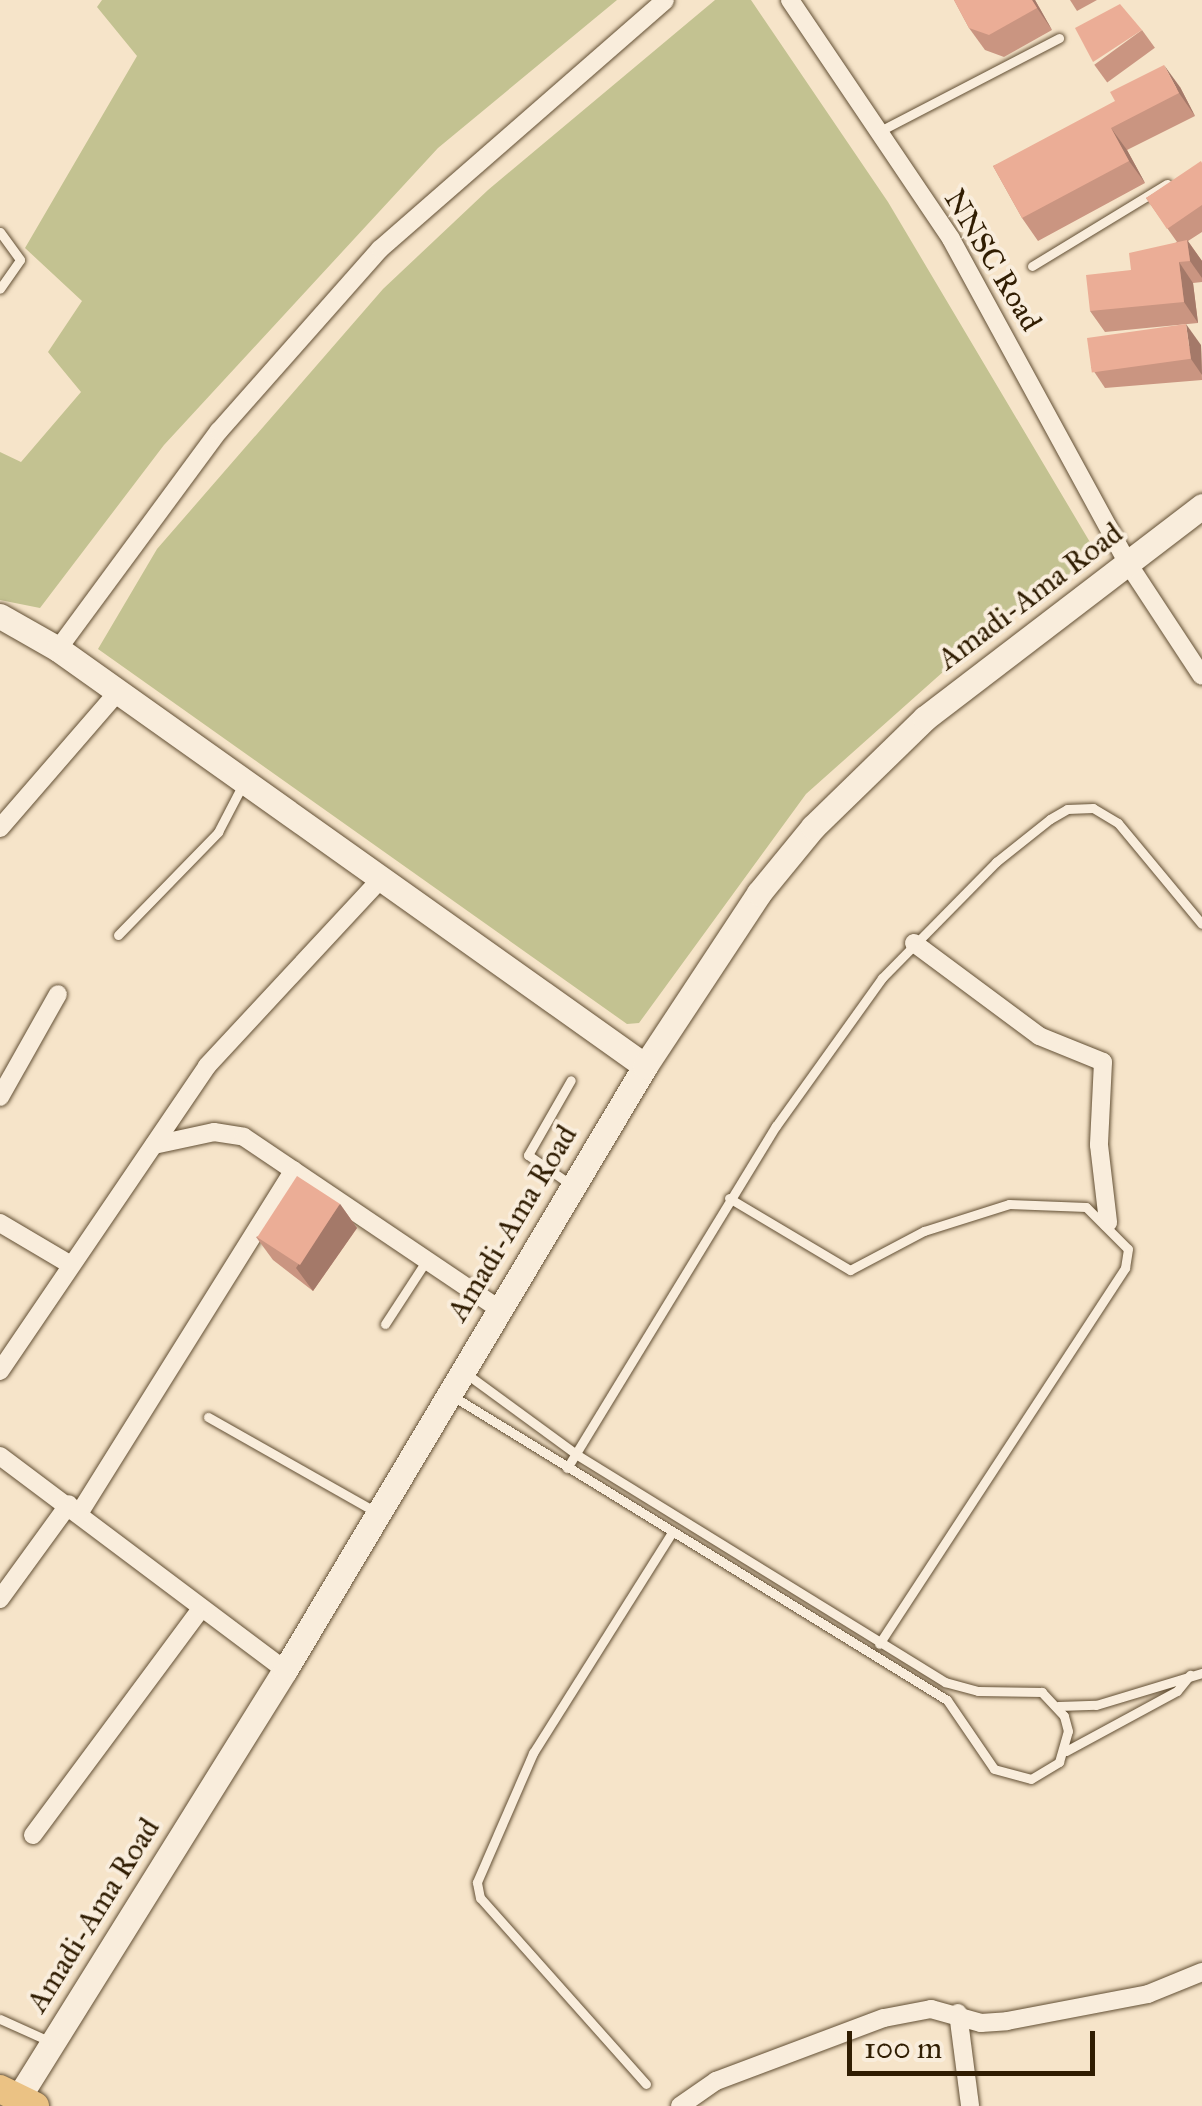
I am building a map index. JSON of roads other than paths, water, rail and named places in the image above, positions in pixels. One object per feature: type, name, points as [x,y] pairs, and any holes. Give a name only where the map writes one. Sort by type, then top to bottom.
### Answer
[{"type":"street","points":[[58,649],[218,431],[380,249],[666,0]]},
{"type":"street","name":"NNSC Road","points":[[790,0],[1017,352],[1127,562],[1202,676]]},
{"type":"street","name":"Amadi-Ama Road","points":[[18,2097],[285,1670],[645,1066],[759,893],[814,827],[926,718],[1202,506]]},
{"type":"street","points":[[0,616],[58,649],[244,780],[378,882],[645,1066]]},
{"type":"street","points":[[0,828],[118,692]]},
{"type":"street","points":[[0,1371],[207,1066],[378,882]]},
{"type":"street","points":[[914,942],[1039,1036],[1103,1062],[1098,1145],[1108,1222]]},
{"type":"street","points":[[0,1097],[58,994]]},
{"type":"street","points":[[154,1145],[228,1132],[294,1170],[499,1309]]},
{"type":"street","points":[[0,1599],[74,1508],[294,1170]]},
{"type":"street","points":[[0,1223],[71,1266]]},
{"type":"street","points":[[0,1456],[74,1508],[200,1610],[285,1670]]},
{"type":"street","points":[[33,1835],[200,1610]]},
{"type":"street","points":[[680,2106],[716,2081],[884,2018],[931,2010],[981,2023],[1041,2015],[1148,1994],[1202,1972]]},
{"type":"street","points":[[958,2014],[970,2106]]},
{"type":"lane","points":[[878,132],[1058,38]]},
{"type":"lane","points":[[1032,266],[1185,174]]},
{"type":"lane","points":[[0,232],[20,260],[0,289]]},
{"type":"lane","points":[[118,935],[218,832],[244,780]]},
{"type":"lane","points":[[567,1468],[729,1198],[914,942],[996,862],[1050,819],[1079,808],[1118,823],[1202,924]]},
{"type":"lane","points":[[571,1080],[528,1155],[572,1186]]},
{"type":"lane","points":[[729,1198],[850,1270],[924,1231],[1009,1204],[1060,1202],[1108,1222],[1128,1249],[1125,1268],[873,1654]]},
{"type":"lane","points":[[385,1324],[427,1258]]},
{"type":"lane","points":[[462,1370],[576,1454],[958,1687],[1027,1687],[1058,1706],[1096,1704],[1202,1673]]},
{"type":"lane","points":[[448,1394],[959,1710],[982,1759],[1006,1776],[1047,1774],[1063,1753],[1068,1732],[1058,1706]]},
{"type":"lane","points":[[208,1417],[377,1512]]},
{"type":"lane","points":[[646,2084],[480,1898],[478,1882],[534,1753],[672,1532]]},
{"type":"lane","points":[[1063,1753],[1177,1691],[1190,1676]]},
{"type":"lane","points":[[0,2019],[52,2042]]}]
